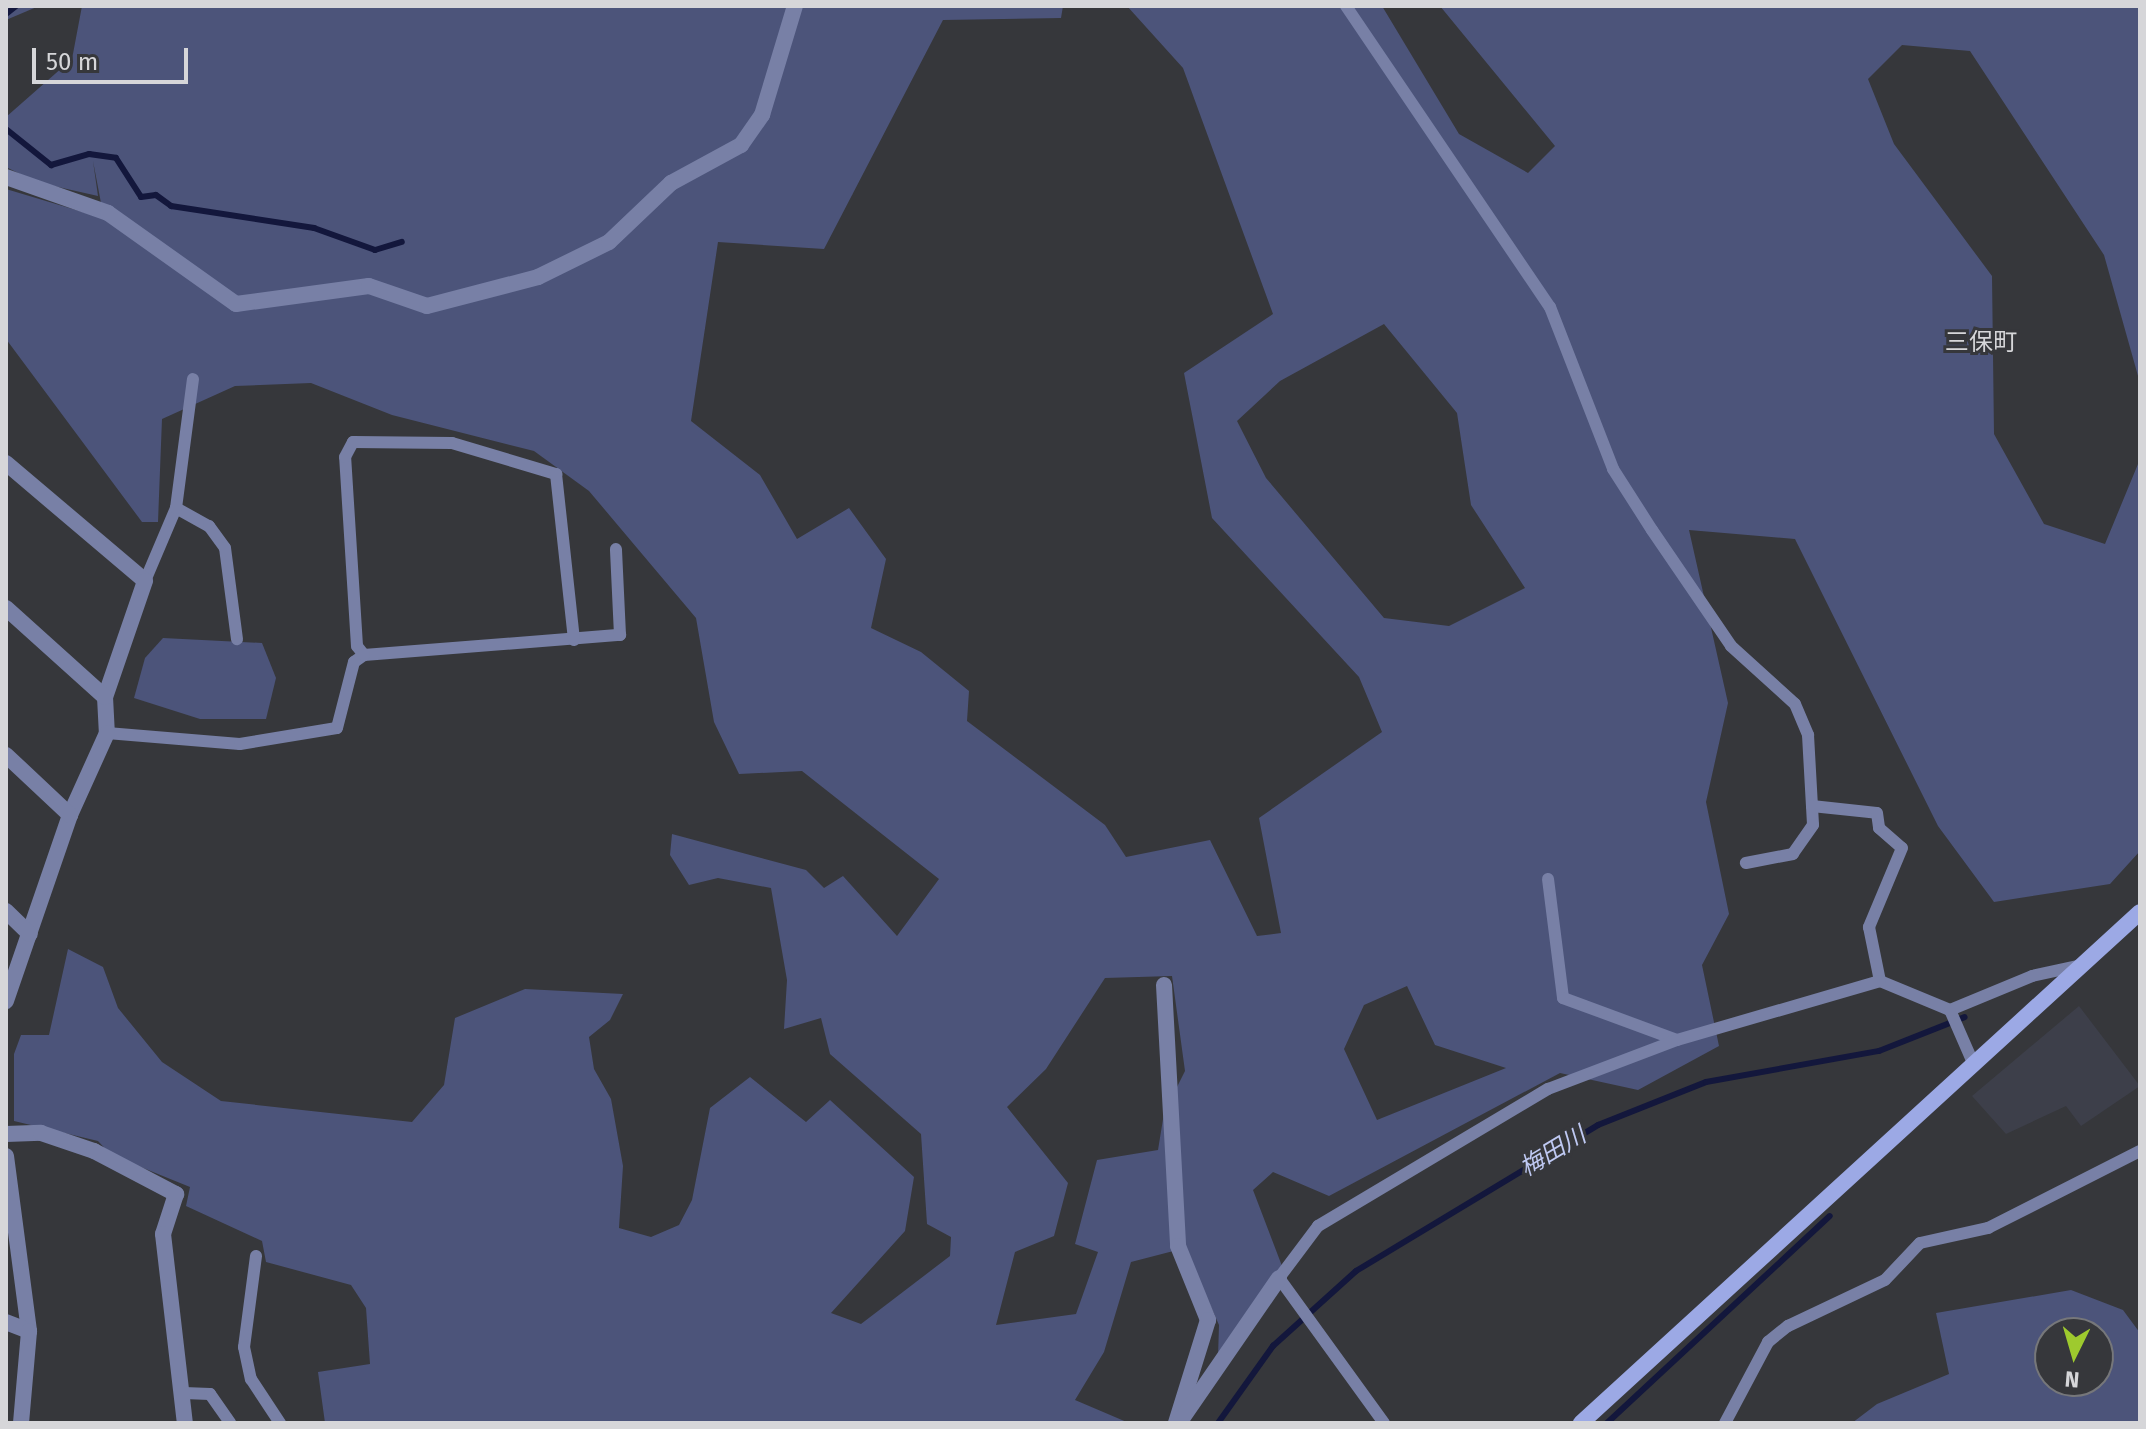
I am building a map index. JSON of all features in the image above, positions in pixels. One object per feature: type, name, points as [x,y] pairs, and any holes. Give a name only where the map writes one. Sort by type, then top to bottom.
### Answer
[{"type":"street","points":[[6,177],[108,213],[236,304],[369,286],[427,306],[538,277],[609,242],[671,183],[741,145],[762,115],[795,6]]},
{"type":"street","points":[[6,463],[145,581],[105,697],[107,733],[70,815],[6,1001]]},
{"type":"street","points":[[6,608],[105,697]]},
{"type":"street","points":[[6,755],[70,815]]},
{"type":"street","points":[[6,911],[30,934]]},
{"type":"street","points":[[1581,1423],[2088,963],[2140,912]]},
{"type":"street","points":[[1164,985],[1178,1246],[1208,1320],[1178,1423]]},
{"type":"street","points":[[6,1134],[41,1133],[94,1151],[176,1194],[163,1234],[184,1393],[185,1423]]},
{"type":"street","points":[[6,1156],[9,1205],[29,1331],[21,1423]]},
{"type":"street","points":[[1178,1423],[1279,1278]]},
{"type":"street","points":[[6,1322],[29,1331]]},
{"type":"lane","points":[[1346,6],[1550,307],[1613,469],[1644,518],[1731,646],[1795,704],[1808,735],[1812,806],[1803,847],[1746,863]]},
{"type":"lane","points":[[145,581],[176,508],[193,379]]},
{"type":"lane","points":[[364,655],[345,457],[353,442],[452,443],[556,474],[574,640]]},
{"type":"lane","points":[[176,508],[209,526],[225,548],[237,639]]},
{"type":"lane","points":[[107,733],[240,744],[337,728],[354,662],[364,655],[620,635],[616,549]]},
{"type":"lane","points":[[1812,806],[1877,813],[1879,828],[1902,848],[1869,927],[1880,981]]},
{"type":"lane","points":[[1548,879],[1563,998],[1677,1040]]},
{"type":"lane","points":[[1950,1011],[2032,976],[2088,963]]},
{"type":"lane","points":[[1384,1423],[1313,1320],[1279,1278],[1318,1226],[1362,1197],[1548,1089],[1677,1040],[1880,981],[1950,1011],[1974,1065]]},
{"type":"lane","points":[[1725,1423],[1768,1342],[1788,1326],[1885,1280],[1920,1243],[1988,1228],[2140,1151]]},
{"type":"lane","points":[[256,1256],[244,1347],[251,1379],[280,1423]]},
{"type":"lane","points":[[184,1393],[210,1394],[230,1423]]},
{"type":"shaded area","points":[[6,6],[39,6],[6,20]]},
{"type":"shaded area","points":[[82,6],[1063,6],[1061,18],[943,20],[824,249],[718,242],[691,421],[760,475],[797,539],[849,508],[886,559],[871,628],[921,652],[969,691],[967,721],[1105,825],[1126,857],[1210,840],[1257,936],[1281,933],[1259,818],[1382,732],[1359,677],[1212,518],[1184,373],[1273,314],[1183,68],[1127,6],[1382,6],[1459,134],[1528,173],[1555,146],[1440,6],[2140,6],[2140,383],[2104,255],[1970,51],[1902,45],[1868,79],[1894,144],[1992,276],[1994,434],[2044,524],[2105,544],[2138,464],[2140,391],[2140,851],[2110,884],[1994,902],[1938,826],[1795,539],[1689,530],[1728,703],[1706,802],[1729,914],[1702,965],[1719,1046],[1638,1090],[1560,1073],[1329,1196],[1273,1172],[1253,1190],[1282,1266],[1218,1357],[1219,1325],[1185,1248],[1131,1262],[1104,1352],[1075,1400],[1129,1423],[325,1423],[318,1372],[370,1364],[366,1308],[351,1285],[266,1262],[262,1241],[186,1206],[190,1187],[111,1155],[98,1141],[14,1121],[14,1054],[21,1035],[49,1035],[68,949],[103,967],[118,1008],[162,1062],[221,1101],[412,1122],[444,1085],[455,1018],[525,989],[623,994],[610,1020],[589,1037],[594,1069],[611,1099],[623,1166],[619,1228],[651,1237],[679,1225],[692,1200],[710,1108],[750,1077],[806,1122],[830,1100],[914,1177],[905,1231],[831,1313],[861,1324],[950,1256],[951,1237],[927,1224],[921,1134],[830,1054],[821,1018],[784,1029],[787,980],[771,888],[718,878],[689,885],[670,855],[672,834],[806,870],[824,888],[843,876],[897,936],[939,879],[802,771],[739,774],[714,722],[696,618],[589,491],[534,451],[392,415],[311,383],[235,386],[162,419],[158,522],[142,522],[6,339],[6,189],[96,216],[101,203],[93,161],[98,196],[36,182],[6,167],[6,117],[72,59]],"holes":[[[1384,324],[1457,413],[1471,505],[1525,588],[1449,626],[1384,618],[1266,478],[1237,421],[1280,381]],[[1172,976],[1185,1071],[1164,1113],[1158,1150],[1097,1160],[1075,1244],[1098,1252],[1076,1314],[996,1325],[1015,1252],[1054,1236],[1068,1183],[1007,1107],[1046,1069],[1105,978]],[[1407,986],[1435,1045],[1506,1068],[1377,1120],[1344,1049],[1364,1005]]]},
{"type":"shaded area","points":[[163,638],[262,643],[276,678],[266,719],[200,719],[134,698],[145,658]]},
{"type":"shaded area","points":[[2079,1006],[2140,1086],[2081,1126],[2066,1106],[2006,1134],[1972,1096]]},
{"type":"shaded area","points":[[2071,1290],[2123,1310],[2140,1333],[2140,1423],[1852,1423],[1877,1404],[1949,1374],[1936,1313]]},
{"type":"waterway","points":[[6,14],[16,6]]},
{"type":"waterway","points":[[6,129],[51,165],[89,154],[116,158],[141,197],[156,195],[171,206],[314,228],[375,250],[402,242]]},
{"type":"waterway","name":"梅田川","points":[[1218,1423],[1273,1346],[1356,1271],[1598,1125],[1706,1082],[1879,1051],[1965,1017]]},
{"type":"waterway","points":[[1607,1423],[1830,1216]]},
{"type":"district","name":"三保町","points":[[1981,343]]}]
